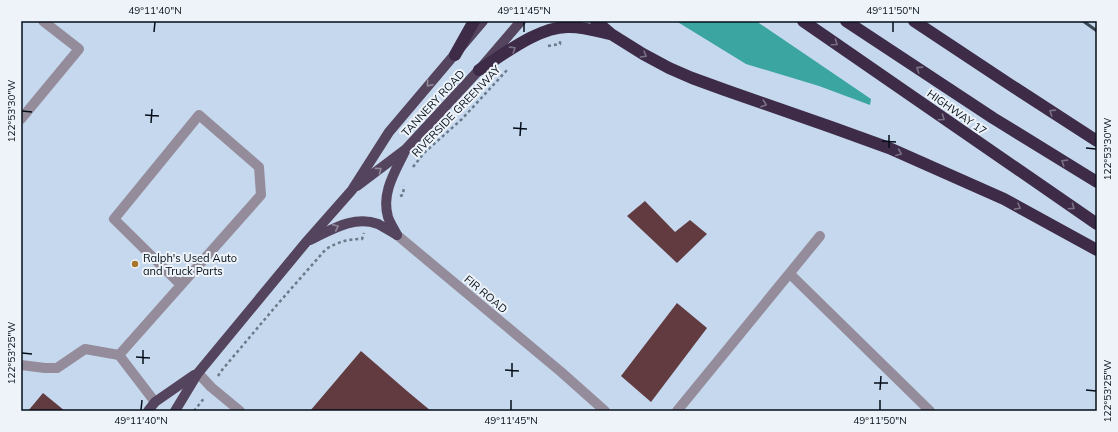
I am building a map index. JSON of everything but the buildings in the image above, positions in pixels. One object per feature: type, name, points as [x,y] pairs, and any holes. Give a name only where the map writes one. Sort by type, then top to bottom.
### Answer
[{"type":"highway","points":[[455,55],[474,21]]},
{"type":"highway","points":[[596,21],[611,34],[669,68],[692,78],[889,148],[1004,199],[1097,250]]},
{"type":"highway","name":"HIGHWAY 17","points":[[803,21],[1097,224]]},
{"type":"highway","name":"HIGHWAY 17","points":[[846,21],[993,118],[1097,182]]},
{"type":"highway","points":[[914,21],[1097,141]]},
{"type":"highway","points":[[480,70],[525,41],[547,30],[569,27],[611,34]]},
{"type":"main road","name":"TANNERY ROAD","points":[[175,411],[198,373],[307,241],[352,190],[388,132],[483,21]]},
{"type":"main road","name":"TANNERY ROAD","points":[[352,190],[406,150],[480,70],[521,21]]},
{"type":"main road","points":[[397,235],[388,218],[386,199],[390,181],[406,150]]},
{"type":"main road","points":[[307,241],[341,225],[367,222],[378,224],[397,235]]},
{"type":"main road","name":"TANNERY ROAD","points":[[148,411],[155,402],[198,373]]},
{"type":"street","points":[[21,119],[78,49],[43,21]]},
{"type":"street","points":[[119,355],[261,195],[259,167],[199,115],[114,219],[181,285]]},
{"type":"street","name":"FIR ROAD","points":[[397,235],[560,371],[605,411]]},
{"type":"street","points":[[677,411],[820,236]]},
{"type":"street","points":[[790,274],[930,411]]},
{"type":"street","points":[[21,365],[57,368],[85,349],[119,355],[155,402]]},
{"type":"street","points":[[198,373],[211,387],[240,411]]},
{"type":"path","points":[[545,47],[560,44],[560,40]]},
{"type":"path","name":"RIVERSIDE GREENWAY","points":[[411,169],[424,153],[462,119],[512,64]]},
{"type":"path","points":[[398,196],[403,195],[405,184]]},
{"type":"path","points":[[222,370],[326,249],[343,240],[362,239],[364,235]]},
{"type":"path","points":[[194,411],[202,401]]},
{"type":"shaded area","points":[[21,21],[1097,21],[1097,411],[21,411]]},
{"type":"shaded area","points":[[676,21],[756,21],[871,99],[870,105],[819,86],[746,64]]},
{"type":"railway","points":[[1083,21],[1097,31]]},
{"type":"place","name":"Ralph's Used Auto and Truck Parts","points":[[135,264]]}]
